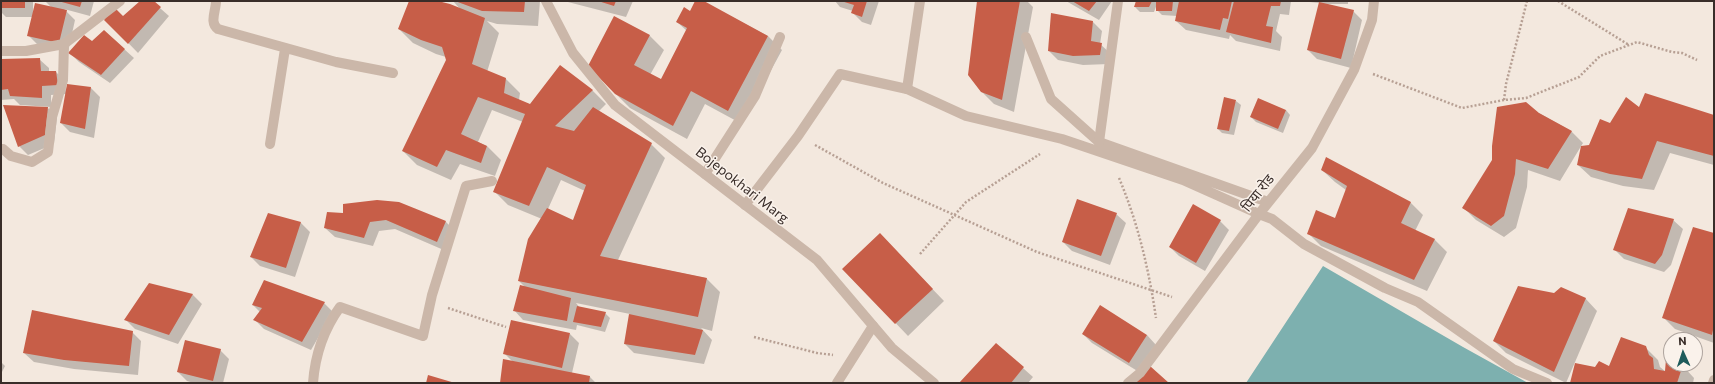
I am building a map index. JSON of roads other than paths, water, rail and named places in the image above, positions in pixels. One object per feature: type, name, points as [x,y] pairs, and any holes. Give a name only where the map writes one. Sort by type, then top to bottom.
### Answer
[{"type":"street","points":[[1,51],[26,51],[64,44],[120,1]]},
{"type":"street","points":[[216,1],[213,22],[214,27],[218,29],[285,49],[336,62],[394,73]]},
{"type":"street","name":"Bojepokhari Marg","points":[[546,1],[573,53],[615,105],[817,260],[892,348],[934,383]]},
{"type":"street","points":[[907,89],[920,1]]},
{"type":"street","points":[[1099,142],[1118,1]]},
{"type":"street","name":"पिया रोड","points":[[1128,383],[1140,373],[1268,202],[1312,148],[1354,70],[1372,20],[1374,1]]},
{"type":"street","points":[[705,174],[755,96],[780,37]]},
{"type":"street","points":[[1026,37],[1051,99],[1099,142],[1268,202]]},
{"type":"street","points":[[1,149],[3,149],[10,156],[32,162],[48,152],[52,117],[63,80],[64,44]]},
{"type":"street","points":[[270,144],[285,49]]},
{"type":"street","points":[[745,205],[798,136],[840,74],[907,89],[966,116],[1062,139],[1183,180],[1272,219],[1304,244],[1385,288],[1418,302],[1513,369],[1547,383]]},
{"type":"street","points":[[313,383],[314,363],[330,321],[340,307],[423,336],[431,302],[466,186],[492,181]]},
{"type":"street","points":[[837,383],[873,326]]},
{"type":"water","points":[[1323,266],[1463,347],[1528,383],[1246,383]]}]
